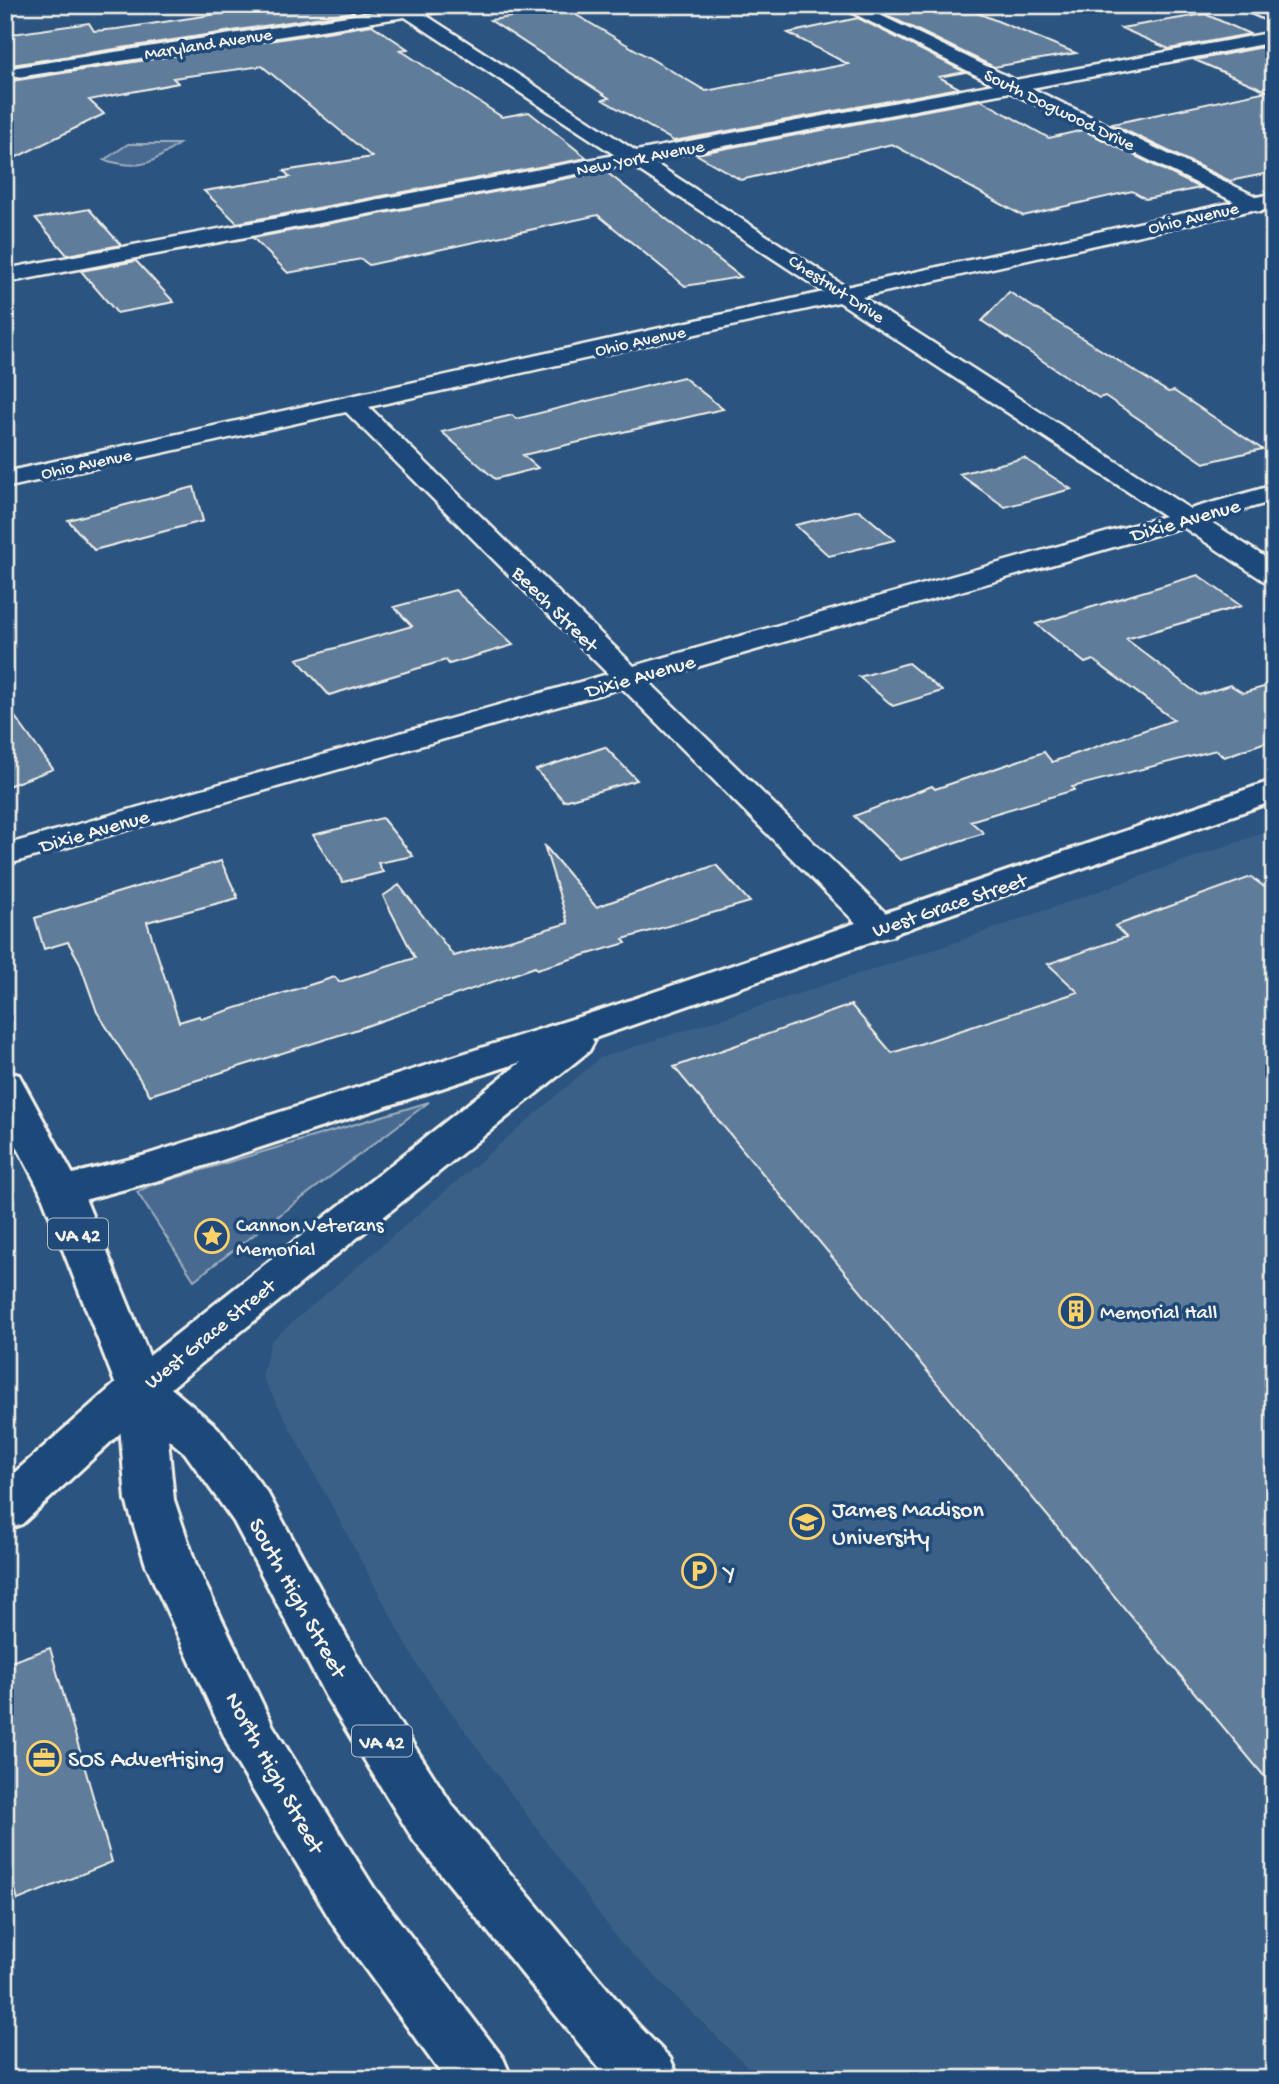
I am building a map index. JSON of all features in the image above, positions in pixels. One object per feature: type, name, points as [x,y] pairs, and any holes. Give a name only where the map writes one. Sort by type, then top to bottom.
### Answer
[{"type":"street","name":"Maryland Avenue","points":[[5,74],[403,9],[452,5]]},
{"type":"street","name":"South Dogwood Drive","points":[[845,5],[1267,205]]},
{"type":"street","points":[[1241,5],[1274,18]]},
{"type":"street","name":"Chestnut Drive","points":[[403,9],[847,294],[1274,575]]},
{"type":"street","name":"New York Avenue","points":[[5,276],[1274,37]]},
{"type":"street","name":"Ohio Avenue","points":[[5,480],[847,294],[1267,205]]},
{"type":"street","name":"Beech Street","points":[[352,404],[881,928]]},
{"type":"street","name":"Dixie Avenue","points":[[5,855],[1274,493]]},
{"type":"street","name":"West Grace Street","points":[[61,1191],[152,1168],[622,1016],[1274,790]]},
{"type":"street","name":"West Grace Street","points":[[5,1510],[140,1388],[551,1058],[622,1016]]},
{"type":"street","name":"South High Street","points":[[5,1084],[61,1191],[140,1388],[201,1440],[251,1508],[344,1681],[433,1823],[617,2046],[649,2079]]},
{"type":"street","name":"North High Street","points":[[140,1388],[150,1500],[170,1565],[254,1743],[354,1907],[482,2079]]},
{"type":"shaded area","points":[[128,144],[179,144],[144,164],[127,165],[104,160]]},
{"type":"shaded area","name":"James Madison University","points":[[1274,829],[1274,2079],[760,2079],[620,1942],[419,1668],[262,1376],[271,1341],[600,1058],[945,946]]},
{"type":"shaded area","points":[[429,1102],[194,1280],[137,1192],[149,1186]]},
{"type":"building","points":[[277,5],[343,5],[354,12],[5,66],[5,35],[89,23],[94,31],[117,29]]},
{"type":"building","points":[[922,5],[958,5],[1076,53],[994,67],[882,13]]},
{"type":"building","points":[[566,9],[706,91],[848,64],[788,33],[858,18],[965,72],[939,77],[959,88],[674,141],[603,100],[609,98],[490,20]]},
{"type":"building","points":[[1205,14],[1250,34],[1169,49],[1121,28]]},
{"type":"building","points":[[372,25],[408,49],[400,50],[502,117],[529,112],[587,158],[237,223],[204,191],[290,177],[284,171],[372,157],[262,66],[173,78],[178,83],[89,100],[104,114],[5,163],[5,82]]},
{"type":"building","points":[[1274,45],[1274,172],[1230,181],[1112,124],[1267,91],[1195,60]]},
{"type":"building","points":[[981,100],[1049,138],[1083,130],[1200,188],[1146,199],[1132,191],[1023,216],[892,144],[741,180],[696,154]]},
{"type":"building","points":[[605,171],[741,277],[685,286],[598,215],[369,265],[361,259],[288,273],[253,238]]},
{"type":"building","points":[[89,209],[121,245],[67,255],[36,219]]},
{"type":"building","points":[[136,261],[174,302],[117,313],[81,271]]},
{"type":"building","points":[[1009,292],[1168,392],[1174,391],[1262,449],[1204,463],[1105,396],[1099,398],[982,321]]},
{"type":"building","points":[[683,377],[723,409],[523,455],[538,468],[495,479],[442,432],[512,415],[516,419]]},
{"type":"building","points":[[1024,458],[1071,489],[1005,507],[959,474]]},
{"type":"building","points":[[194,487],[203,521],[94,550],[68,520]]},
{"type":"building","points":[[859,510],[895,540],[829,556],[795,525]]},
{"type":"building","points":[[1198,575],[1241,606],[1126,639],[1199,695],[1230,685],[1243,693],[1274,684],[1274,739],[1224,757],[1216,750],[1072,787],[1074,790],[970,821],[984,833],[900,860],[854,816],[932,786],[935,789],[1044,752],[1052,762],[1174,720],[1093,660],[1085,663],[1036,624]]},
{"type":"building","points":[[455,590],[513,645],[449,664],[446,660],[329,695],[297,659],[412,626],[394,607]]},
{"type":"building","points":[[908,663],[942,691],[893,706],[859,677]]},
{"type":"building","points":[[5,703],[53,769],[5,787]]},
{"type":"building","points":[[605,747],[637,780],[564,801],[536,770]]},
{"type":"building","points":[[382,818],[413,856],[378,863],[383,872],[343,882],[313,835]]},
{"type":"building","points":[[544,845],[596,907],[716,865],[750,902],[623,939],[626,943],[537,969],[535,967],[355,1030],[150,1095],[97,1012],[79,961],[68,942],[44,949],[35,918],[221,861],[238,898],[147,922],[179,1022],[199,1016],[201,1019],[335,977],[339,982],[415,958],[383,896],[399,885],[454,956],[568,923]]},
{"type":"building","name":"Memorial Hall","points":[[1251,877],[1274,894],[1274,1788],[674,1067],[851,1005],[892,1053],[1078,992],[1048,964],[1126,937],[1115,926]]},
{"type":"building","name":"SOS Advertising","points":[[50,1648],[112,1862],[18,1900],[5,1851],[5,1664]]},
{"type":"place","name":"Cannon Veterans Memorial","points":[[212,1236]]},
{"type":"place","name":"Memorial Hall","points":[[1076,1311]]},
{"type":"place","name":"James Madison University","points":[[807,1522]]},
{"type":"place","name":"Y","points":[[699,1571]]},
{"type":"place","name":"SOS Advertising","points":[[44,1758]]}]
